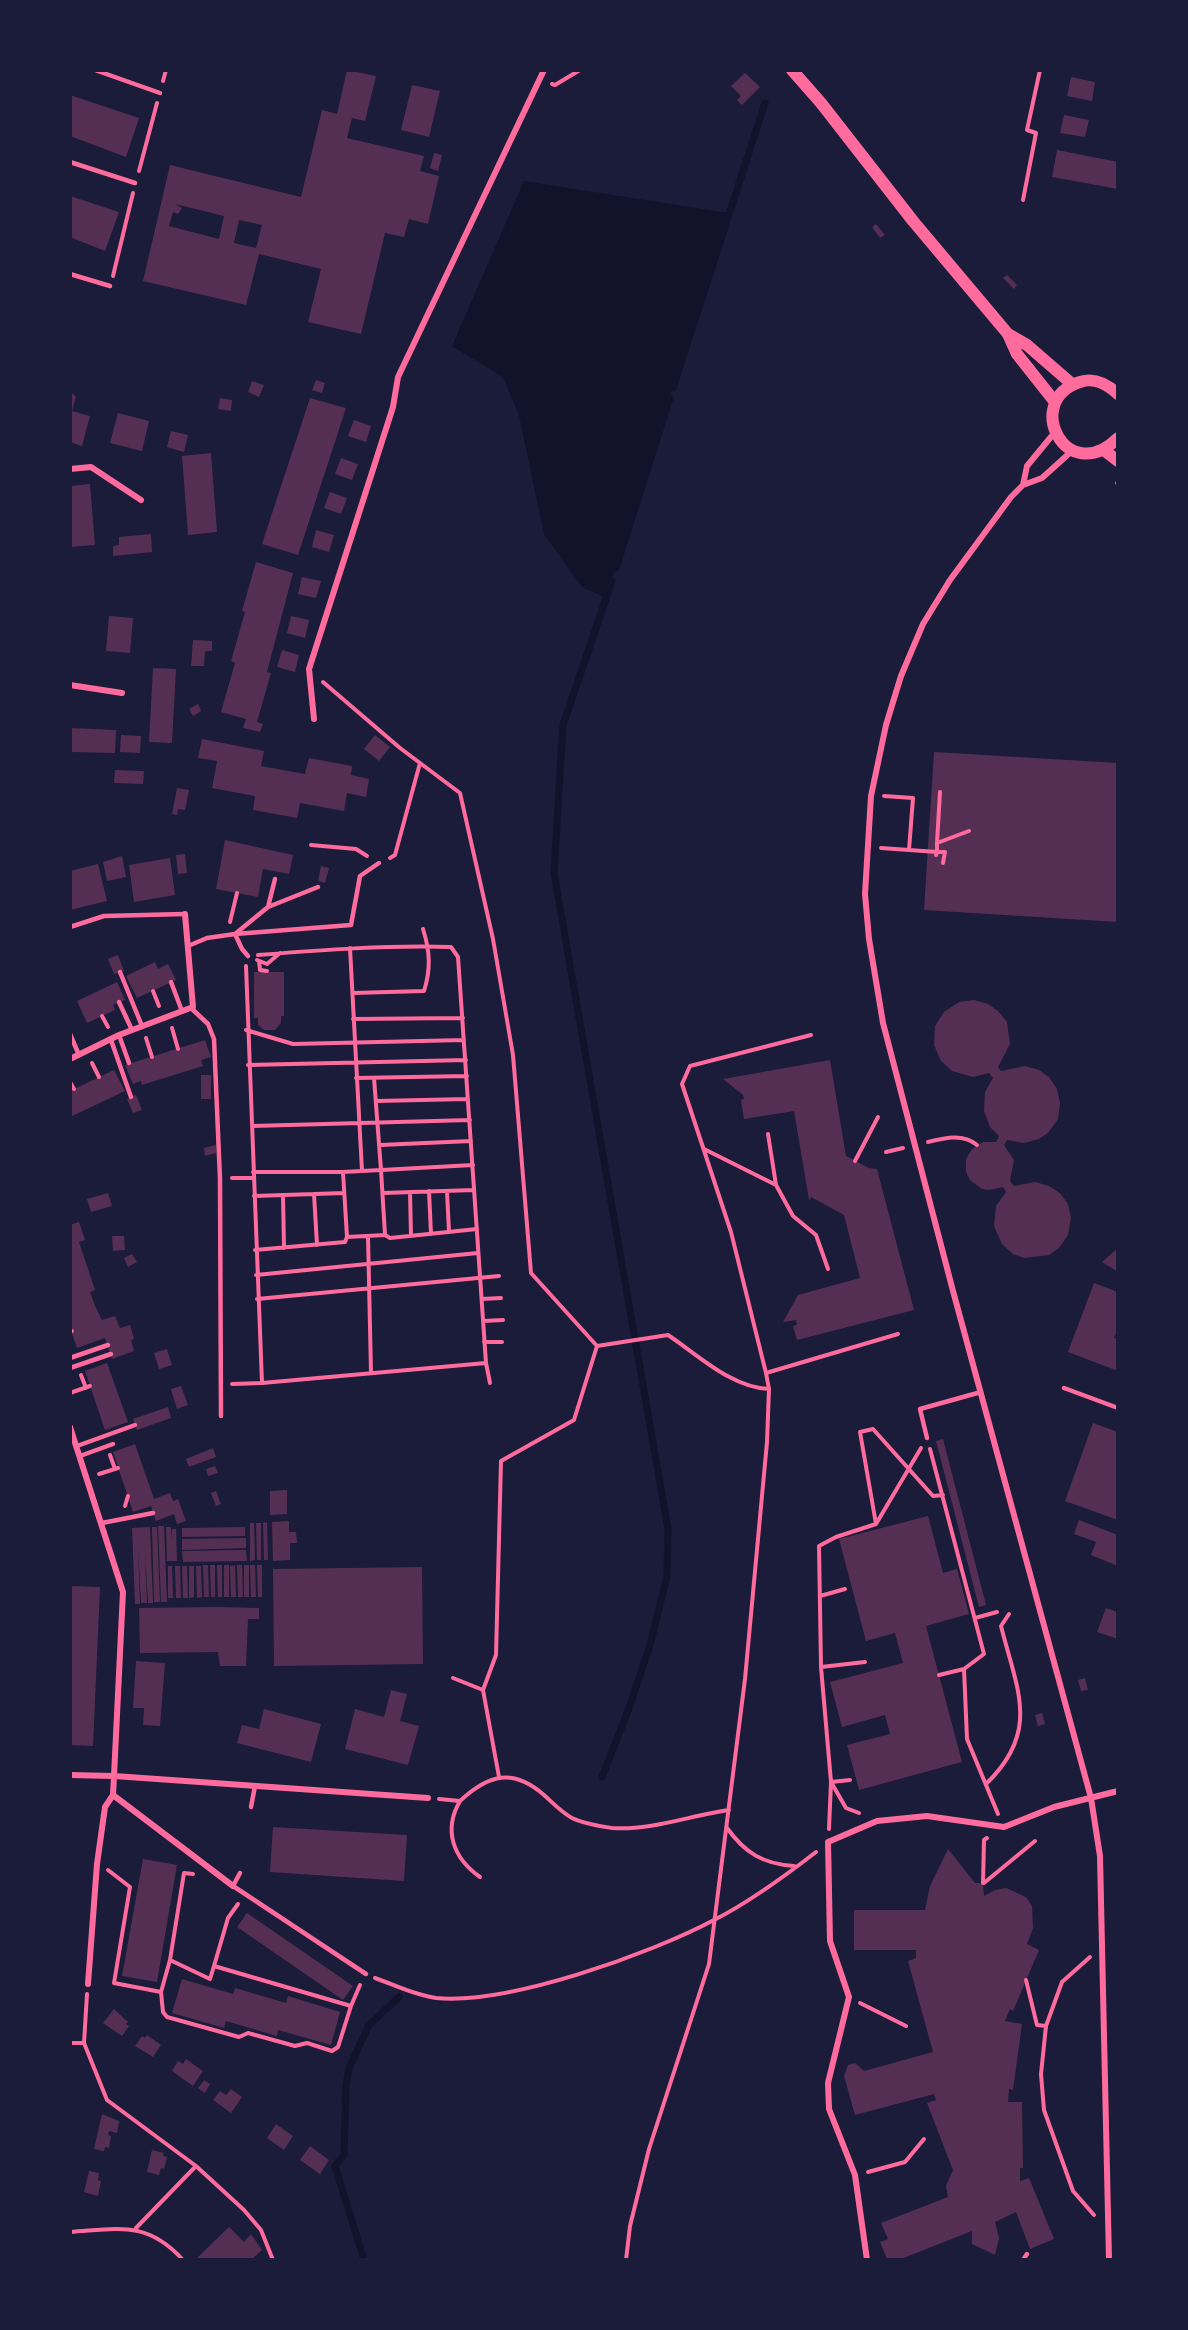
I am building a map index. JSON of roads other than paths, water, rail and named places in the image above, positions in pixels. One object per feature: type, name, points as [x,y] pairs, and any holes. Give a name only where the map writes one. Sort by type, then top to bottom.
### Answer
[{"type":"main road","points":[[792,70],[1008,334],[1017,354],[1055,402]]},
{"type":"main road","points":[[1008,334],[1027,345],[1072,384]]},
{"type":"main road","points":[[1115,388],[1097,381],[1085,380],[1072,384],[1055,402],[1052,422],[1062,443],[1073,450],[1092,454],[1105,451],[1118,438]]},
{"type":"main road","points":[[1105,451],[1118,461]]},
{"type":"street","points":[[314,719],[309,669],[390,417],[398,377],[452,259],[544,70]]},
{"type":"street","points":[[1055,432],[1027,466],[1023,485],[957,570],[917,637],[901,676],[886,725],[871,796],[865,894],[868,939],[883,1023],[1091,1798],[1100,1856],[1109,2259]]},
{"type":"street","points":[[1023,485],[1042,478],[1073,450]]},
{"type":"street","points":[[70,469],[91,467],[141,500]]},
{"type":"street","points":[[70,685],[122,693]]},
{"type":"street","points":[[70,1059],[119,1035],[193,1007],[185,914]]},
{"type":"street","points":[[70,1427],[123,1592],[113,1796],[105,1807],[97,1864],[88,1984]]},
{"type":"street","points":[[70,1775],[114,1776],[428,1798]]},
{"type":"street","points":[[867,2259],[855,2175],[829,2109],[828,2083],[849,1997],[830,1941],[828,1842],[876,1821],[927,1816],[1004,1827],[1054,1807],[1118,1791]]},
{"type":"street","points":[[113,1796],[233,1886]]},
{"type":"lane","points":[[94,70],[160,93]]},
{"type":"lane","points":[[70,162],[135,183]]},
{"type":"lane","points":[[70,274],[110,286]]},
{"type":"lane","points":[[188,946],[207,938],[235,934],[351,925],[360,876],[379,863]]},
{"type":"lane","points":[[268,907],[275,879]]},
{"type":"lane","points":[[235,934],[268,907],[318,887]]},
{"type":"lane","points":[[70,927],[104,916],[185,914]]},
{"type":"lane","points":[[235,934],[248,956]]},
{"type":"lane","points":[[120,972],[142,1026]]},
{"type":"lane","points":[[171,982],[182,1011]]},
{"type":"lane","points":[[119,1002],[132,1030]]},
{"type":"lane","points":[[191,1008],[208,1024],[214,1039],[220,1179],[221,1416]]},
{"type":"lane","points":[[70,1034],[79,1055]]},
{"type":"lane","points":[[119,1035],[129,1063]]},
{"type":"lane","points":[[111,1040],[131,1097]]},
{"type":"lane","points":[[70,1358],[108,1345]]},
{"type":"lane","points":[[70,1368],[111,1353]]},
{"type":"lane","points":[[1064,1388],[1118,1408]]},
{"type":"lane","points":[[927,1438],[920,1409],[981,1392]]},
{"type":"lane","points":[[77,1446],[135,1425]]},
{"type":"lane","points":[[80,1456],[113,1444]]},
{"type":"lane","points":[[102,1523],[153,1513]]},
{"type":"lane","points":[[251,1808],[255,1786]]},
{"type":"lane","points":[[240,1873],[233,1886],[366,1974]]},
{"type":"lane","points":[[1023,2259],[1027,2254]]},
{"type":"waterway","points":[[673,388],[765,103]]},
{"type":"waterway","points":[[616,568],[670,398]]},
{"type":"waterway","points":[[602,1777],[628,1711],[650,1645],[667,1576],[668,1529],[554,873],[563,725],[612,581]]},
{"type":"waterway","points":[[364,2260],[335,2166],[344,2155],[346,2085],[349,2068],[369,2025],[399,1997]]}]
